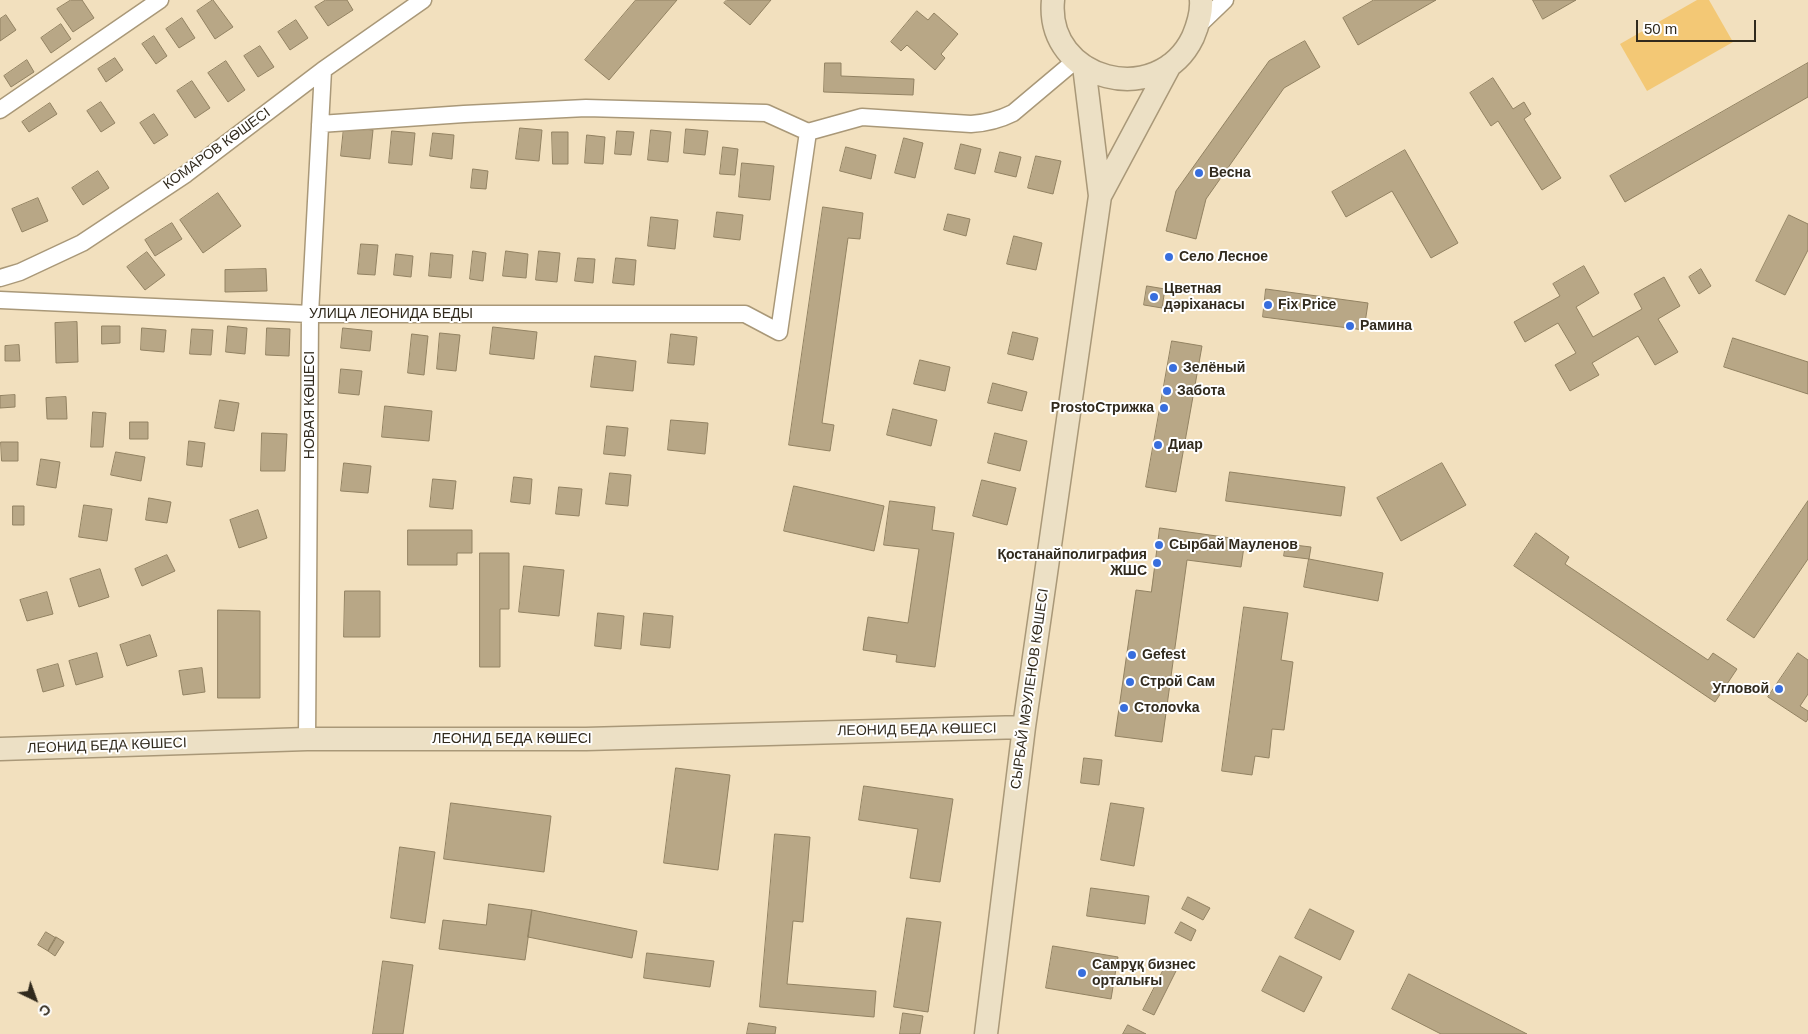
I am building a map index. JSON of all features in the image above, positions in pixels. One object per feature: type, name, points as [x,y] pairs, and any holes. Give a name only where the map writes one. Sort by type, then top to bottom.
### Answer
[{"type":"main road","points":[[1034,0],[1056,29],[1064,46],[1080,63],[1097,74],[1127,80],[1157,73],[1170,65],[1188,48],[1199,25],[1201,0]]},
{"type":"main road","points":[[1053,0],[1052,8],[1056,29]]},
{"type":"main road","points":[[1080,63],[1100,196]]},
{"type":"main road","points":[[1100,196],[1170,65]]},
{"type":"main road","name":"СЫРБАЙ МӘУЛЕНОВ КӨШЕСІ","points":[[986,1034],[1024,728],[1100,196]]},
{"type":"main road","name":"ЛЕОНИД БЕДА КӨШЕСІ","points":[[0,749],[307,739],[586,739],[1024,728]]},
{"type":"street","points":[[0,110],[160,0]]},
{"type":"street","name":"КОМАРОВ КӨШЕСІ","points":[[0,278],[20,272],[82,243],[186,174],[322,70],[423,0]]},
{"type":"street","points":[[1199,25],[1225,0]]},
{"type":"street","points":[[320,124],[586,108],[766,113],[808,132],[862,116],[971,124],[985,123],[1001,119],[1013,113],[1080,63]]},
{"type":"street","name":"НОВАЯ КӨШЕСІ","points":[[307,739],[310,314],[322,70]]},
{"type":"street","name":"УЛИЦА ЛЕОНИДА БЕДЫ","points":[[0,300],[310,314],[745,314],[778,332],[808,132]]},
{"type":"shaded area","points":[[1697,0],[1709,0],[1733,42],[1647,91],[1620,44]]},
{"type":"building","points":[[71,0],[82,0],[94,18],[73,32],[57,9]]},
{"type":"building","points":[[213,0],[233,27],[215,39],[197,11]]},
{"type":"building","points":[[326,0],[347,0],[353,10],[328,26],[315,7]]},
{"type":"building","points":[[636,0],[677,0],[609,80],[585,60]]},
{"type":"building","points":[[727,0],[771,0],[750,25],[724,3]]},
{"type":"building","points":[[1374,0],[1436,0],[1358,45],[1343,18]]},
{"type":"building","points":[[1533,0],[1576,0],[1543,19]]},
{"type":"building","points":[[917,11],[928,20],[934,13],[958,34],[941,54],[945,58],[935,70],[907,45],[901,51],[891,42]]},
{"type":"building","points":[[6,15],[16,30],[0,41],[0,19]]},
{"type":"building","points":[[182,18],[195,38],[179,48],[166,29]]},
{"type":"building","points":[[296,20],[308,38],[290,50],[278,32]]},
{"type":"building","points":[[61,24],[71,39],[51,53],[41,38]]},
{"type":"building","points":[[154,36],[167,56],[156,64],[142,44]]},
{"type":"building","points":[[1305,41],[1320,67],[1284,88],[1206,199],[1196,239],[1166,231],[1176,191],[1269,61]]},
{"type":"building","points":[[260,46],[274,67],[258,77],[244,56]]},
{"type":"building","points":[[115,58],[123,70],[106,82],[98,69]]},
{"type":"building","points":[[27,60],[34,72],[11,87],[4,76]]},
{"type":"building","points":[[226,61],[245,90],[228,102],[208,73]]},
{"type":"building","points":[[825,63],[841,63],[841,76],[914,79],[913,95],[824,92]]},
{"type":"building","points":[[1808,63],[1808,97],[1625,202],[1610,176]]},
{"type":"building","points":[[1493,78],[1513,109],[1524,102],[1531,114],[1524,119],[1561,178],[1542,190],[1498,121],[1491,126],[1470,93]]},
{"type":"building","points":[[192,81],[210,108],[195,118],[177,91]]},
{"type":"building","points":[[101,102],[115,123],[101,132],[87,111]]},
{"type":"building","points":[[50,103],[57,114],[29,132],[22,122]]},
{"type":"building","points":[[154,114],[168,135],[154,144],[140,123]]},
{"type":"building","points":[[344,127],[373,130],[370,159],[341,156]]},
{"type":"building","points":[[520,128],[542,130],[539,161],[516,159]]},
{"type":"building","points":[[686,129],[708,131],[705,155],[684,153]]},
{"type":"building","points":[[651,130],[671,132],[668,162],[648,160]]},
{"type":"building","points":[[392,131],[415,133],[412,165],[389,163]]},
{"type":"building","points":[[617,131],[634,132],[631,155],[615,154]]},
{"type":"building","points":[[552,132],[568,132],[568,164],[553,164]]},
{"type":"building","points":[[433,133],[454,135],[452,159],[430,156]]},
{"type":"building","points":[[587,135],[605,137],[603,164],[585,163]]},
{"type":"building","points":[[904,138],[923,143],[915,178],[895,173]]},
{"type":"building","points":[[961,144],[981,149],[975,174],[955,169]]},
{"type":"building","points":[[723,147],[738,149],[735,175],[720,174]]},
{"type":"building","points":[[846,147],[876,155],[871,179],[840,171]]},
{"type":"building","points":[[1405,150],[1458,243],[1431,258],[1392,191],[1346,217],[1332,192]]},
{"type":"building","points":[[1000,152],[1021,157],[1016,177],[995,172]]},
{"type":"building","points":[[1036,156],[1061,161],[1053,194],[1028,188]]},
{"type":"building","points":[[742,163],[774,166],[770,200],[739,197]]},
{"type":"building","points":[[473,169],[488,171],[486,189],[471,188]]},
{"type":"building","points":[[98,171],[109,188],[83,205],[72,188]]},
{"type":"building","points":[[218,193],[241,226],[203,253],[180,220]]},
{"type":"building","points":[[38,198],[48,221],[22,232],[12,209]]},
{"type":"building","points":[[823,207],[863,213],[860,239],[848,238],[822,423],[834,425],[830,451],[789,445]]},
{"type":"building","points":[[717,212],[743,215],[740,240],[714,237]]},
{"type":"building","points":[[948,214],[970,219],[966,236],[944,230]]},
{"type":"building","points":[[1789,215],[1808,224],[1808,250],[1785,295],[1756,281]]},
{"type":"building","points":[[651,217],[678,220],[675,249],[648,246]]},
{"type":"building","points":[[172,223],[182,239],[155,256],[145,240]]},
{"type":"building","points":[[1014,236],[1042,243],[1036,270],[1007,264]]},
{"type":"building","points":[[361,244],[378,245],[375,275],[358,274]]},
{"type":"building","points":[[473,251],[486,253],[483,281],[470,279]]},
{"type":"building","points":[[506,251],[528,254],[526,278],[503,276]]},
{"type":"building","points":[[539,251],[560,253],[557,282],[536,280]]},
{"type":"building","points":[[147,252],[165,275],[145,290],[127,267]]},
{"type":"building","points":[[431,253],[453,255],[451,278],[429,276]]},
{"type":"building","points":[[396,254],[413,256],[411,277],[394,275]]},
{"type":"building","points":[[578,258],[595,259],[593,283],[575,281]]},
{"type":"building","points":[[616,258],[636,260],[634,285],[613,283]]},
{"type":"building","points":[[1584,266],[1599,293],[1576,307],[1593,337],[1642,309],[1634,294],[1664,277],[1680,306],[1658,319],[1678,352],[1655,365],[1638,336],[1592,363],[1599,375],[1570,391],[1555,365],[1576,353],[1558,323],[1525,342],[1514,322],[1560,296],[1553,284]]},
{"type":"building","points":[[266,269],[267,291],[225,292],[225,270]]},
{"type":"building","points":[[1701,269],[1711,286],[1699,294],[1689,277]]},
{"type":"building","name":"Цветная дәріханасы","points":[[1147,286],[1165,289],[1162,308],[1144,305]]},
{"type":"building","points":[[1266,289],[1368,303],[1364,330],[1263,317]]},
{"type":"building","points":[[77,322],[78,362],[56,363],[55,323]]},
{"type":"building","points":[[102,326],[120,326],[120,343],[102,344]]},
{"type":"building","points":[[228,326],[247,328],[245,354],[226,352]]},
{"type":"building","points":[[493,327],[537,332],[534,359],[490,354]]},
{"type":"building","points":[[142,328],[166,330],[164,352],[141,350]]},
{"type":"building","points":[[267,328],[290,329],[289,356],[266,355]]},
{"type":"building","points":[[343,328],[372,331],[370,351],[341,348]]},
{"type":"building","points":[[192,329],[213,330],[211,355],[190,354]]},
{"type":"building","points":[[1013,332],[1038,338],[1033,360],[1008,354]]},
{"type":"building","points":[[440,333],[460,335],[456,371],[437,369]]},
{"type":"building","points":[[412,334],[428,336],[424,375],[408,373]]},
{"type":"building","points":[[671,334],[697,337],[694,365],[668,363]]},
{"type":"building","points":[[1733,338],[1808,362],[1808,394],[1724,367]]},
{"type":"building","points":[[1172,341],[1202,346],[1176,492],[1146,487]]},
{"type":"building","points":[[19,345],[20,361],[5,361],[5,346]]},
{"type":"building","points":[[595,356],[636,361],[633,391],[591,387]]},
{"type":"building","points":[[920,360],[950,367],[945,391],[914,384]]},
{"type":"building","points":[[341,369],[362,371],[359,395],[339,393]]},
{"type":"building","points":[[993,383],[1027,392],[1022,411],[988,403]]},
{"type":"building","points":[[15,395],[15,407],[0,408],[0,396]]},
{"type":"building","points":[[66,397],[67,419],[47,419],[46,398]]},
{"type":"building","points":[[220,400],[239,403],[234,431],[215,428]]},
{"type":"building","points":[[385,406],[432,411],[429,441],[382,437]]},
{"type":"building","points":[[893,409],[937,420],[931,446],[887,435]]},
{"type":"building","points":[[93,412],[106,413],[103,447],[91,447]]},
{"type":"building","points":[[671,420],[708,423],[705,454],[668,450]]},
{"type":"building","points":[[130,422],[148,422],[148,439],[130,439]]},
{"type":"building","points":[[607,426],[628,428],[625,456],[604,454]]},
{"type":"building","points":[[262,433],[287,434],[285,471],[261,471]]},
{"type":"building","points":[[995,433],[1027,441],[1020,471],[988,463]]},
{"type":"building","points":[[189,441],[205,443],[202,467],[187,465]]},
{"type":"building","points":[[1,442],[18,442],[18,461],[2,461]]},
{"type":"building","points":[[116,452],[145,457],[141,481],[111,475]]},
{"type":"building","points":[[41,459],[60,462],[56,488],[37,485]]},
{"type":"building","points":[[344,463],[371,466],[368,493],[341,491]]},
{"type":"building","points":[[1442,463],[1466,505],[1401,541],[1377,498]]},
{"type":"building","points":[[1230,472],[1345,487],[1341,516],[1226,501]]},
{"type":"building","points":[[610,473],[631,475],[628,506],[606,504]]},
{"type":"building","points":[[514,477],[532,479],[530,504],[511,502]]},
{"type":"building","points":[[433,479],[456,481],[453,509],[430,507]]},
{"type":"building","points":[[982,480],[1016,488],[1007,525],[973,516]]},
{"type":"building","points":[[794,486],[884,506],[874,551],[784,531]]},
{"type":"building","points":[[559,487],[582,489],[579,516],[556,514]]},
{"type":"building","points":[[149,498],[171,502],[167,523],[146,520]]},
{"type":"building","points":[[890,501],[935,507],[932,530],[954,533],[935,667],[896,662],[897,655],[863,650],[868,617],[908,623],[919,549],[884,545]]},
{"type":"building","points":[[1808,501],[1808,559],[1754,638],[1727,620]]},
{"type":"building","points":[[84,505],[112,509],[107,541],[79,537]]},
{"type":"building","points":[[13,506],[24,506],[24,525],[13,525]]},
{"type":"building","points":[[258,510],[267,538],[239,548],[230,520]]},
{"type":"building","points":[[1160,528],[1245,540],[1241,567],[1187,560],[1162,742],[1115,736],[1136,590],[1151,592]]},
{"type":"building","points":[[408,530],[472,530],[472,553],[457,553],[457,565],[408,565]]},
{"type":"building","points":[[1536,533],[1569,557],[1565,564],[1708,660],[1713,653],[1737,669],[1715,702],[1514,566]]},
{"type":"building","points":[[1286,544],[1311,547],[1309,559],[1284,556]]},
{"type":"building","points":[[480,553],[509,553],[509,609],[500,609],[500,667],[480,667]]},
{"type":"building","points":[[167,555],[175,571],[142,586],[135,569]]},
{"type":"building","points":[[1309,559],[1383,573],[1378,601],[1304,587]]},
{"type":"building","points":[[524,566],[564,570],[559,616],[519,612]]},
{"type":"building","points":[[100,569],[109,597],[79,607],[70,579]]},
{"type":"building","points":[[345,591],[380,591],[380,637],[344,637]]},
{"type":"building","points":[[47,592],[53,614],[27,621],[20,600]]},
{"type":"building","points":[[1244,607],[1288,613],[1281,660],[1293,662],[1284,730],[1272,729],[1269,758],[1255,756],[1252,775],[1222,771]]},
{"type":"building","points":[[218,610],[260,611],[260,698],[218,698]]},
{"type":"building","points":[[598,613],[624,616],[621,649],[595,646]]},
{"type":"building","points":[[644,613],[673,616],[670,648],[641,645]]},
{"type":"building","points":[[150,635],[157,656],[127,666],[120,645]]},
{"type":"building","points":[[97,653],[103,677],[76,685],[69,661]]},
{"type":"building","points":[[1798,653],[1808,660],[1808,694],[1800,706],[1808,711],[1806,722],[1768,697]]},
{"type":"building","points":[[58,664],[64,686],[43,692],[37,670]]},
{"type":"building","points":[[202,668],[205,692],[183,695],[179,671]]},
{"type":"building","points":[[1084,758],[1102,760],[1099,785],[1081,783]]},
{"type":"building","points":[[676,768],[730,775],[718,870],[664,863]]},
{"type":"building","points":[[864,786],[953,799],[940,882],[910,878],[918,829],[859,820]]},
{"type":"building","points":[[451,803],[551,816],[544,872],[444,859]]},
{"type":"building","points":[[1111,803],[1144,808],[1134,866],[1101,860]]},
{"type":"building","points":[[775,834],[810,837],[803,922],[793,921],[787,984],[876,991],[874,1017],[760,1007]]},
{"type":"building","points":[[400,847],[435,852],[425,923],[391,918]]},
{"type":"building","points":[[1091,888],[1149,896],[1145,924],[1087,916]]},
{"type":"building","points":[[1188,897],[1210,908],[1203,920],[1182,909]]},
{"type":"building","points":[[489,904],[532,910],[525,960],[439,949],[443,920],[486,925]]},
{"type":"building","points":[[1310,909],[1354,931],[1340,960],[1295,938]]},
{"type":"building","points":[[532,910],[637,931],[632,958],[528,937]]},
{"type":"building","points":[[907,918],[941,922],[928,1012],[894,1007]]},
{"type":"building","points":[[1181,922],[1196,930],[1191,941],[1175,933]]},
{"type":"building","points":[[46,932],[56,938],[48,951],[38,945]]},
{"type":"building","points":[[56,937],[64,942],[55,956],[48,951]]},
{"type":"building","name":"Самрұқ бизнес орталығы","points":[[1053,946],[1118,957],[1111,999],[1046,988]]},
{"type":"building","points":[[647,953],[714,961],[710,987],[644,978]]},
{"type":"building","points":[[1280,956],[1322,977],[1304,1012],[1262,991]]},
{"type":"building","points":[[383,961],[413,965],[403,1034],[373,1034]]},
{"type":"building","points":[[1166,965],[1176,971],[1154,1015],[1143,1010]]},
{"type":"building","points":[[1409,974],[1527,1034],[1441,1034],[1392,1009]]},
{"type":"building","points":[[903,1013],[923,1016],[920,1034],[900,1034]]},
{"type":"building","points":[[749,1023],[776,1027],[775,1034],[747,1034]]},
{"type":"building","points":[[1128,1025],[1146,1034],[1123,1034]]},
{"type":"place","name":"Весна","points":[[1199,173]]},
{"type":"place","name":"Село Лесное","points":[[1169,257]]},
{"type":"place","name":"Цветная дәріханасы","points":[[1154,297]]},
{"type":"place","name":"Fix Price","points":[[1268,305]]},
{"type":"place","name":"Рамина","points":[[1350,326]]},
{"type":"place","name":"Зелёный","points":[[1173,368]]},
{"type":"place","name":"Забота","points":[[1167,391]]},
{"type":"place","name":"ProstoСтрижка","points":[[1164,408]]},
{"type":"place","name":"Диар","points":[[1158,445]]},
{"type":"place","name":"Сырбай Мауленов","points":[[1159,545]]},
{"type":"place","name":"Қостанайполиграфия ЖШС","points":[[1157,563]]},
{"type":"place","name":"Gefest","points":[[1132,655]]},
{"type":"place","name":"Строй Сам","points":[[1130,682]]},
{"type":"place","name":"Угловой","points":[[1779,689]]},
{"type":"place","name":"Столоvka","points":[[1124,708]]},
{"type":"place","name":"Самрұқ бизнес орталығы","points":[[1082,973]]}]
